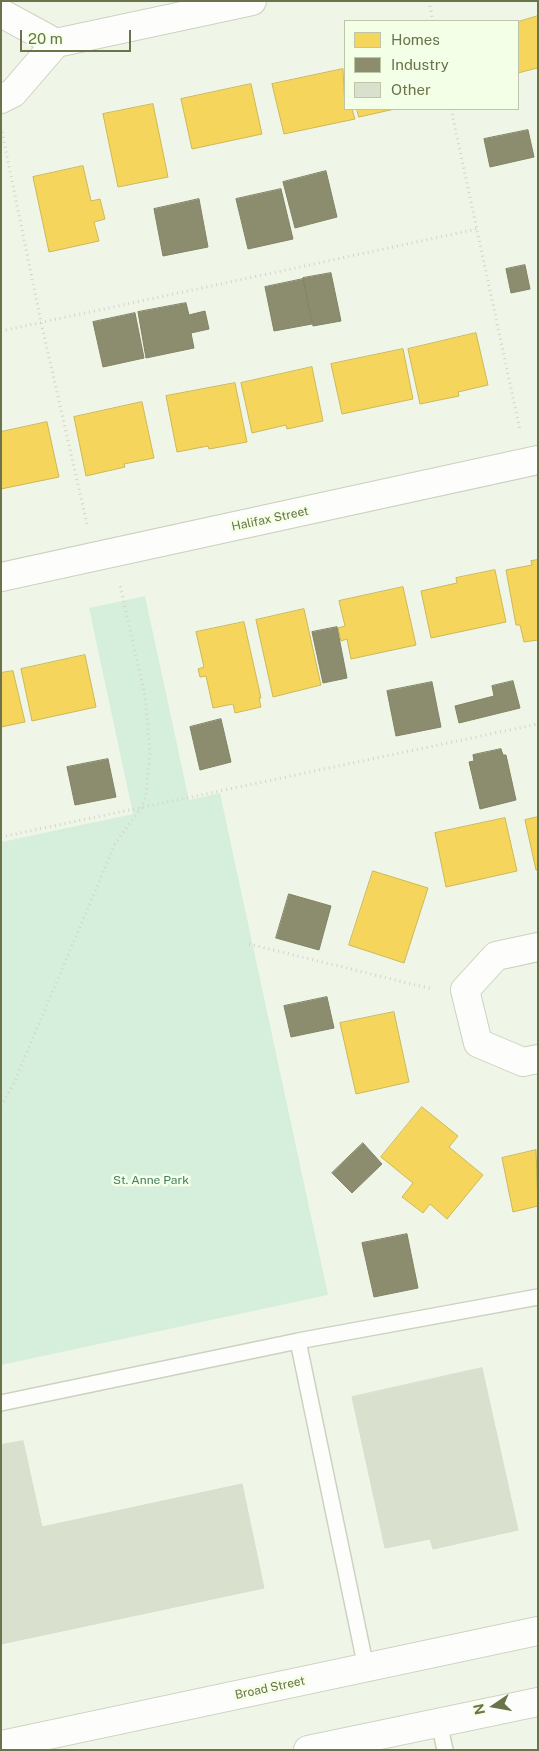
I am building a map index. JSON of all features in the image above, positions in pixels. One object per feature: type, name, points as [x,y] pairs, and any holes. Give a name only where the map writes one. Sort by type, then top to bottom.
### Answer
[{"type":"street","points":[[1,99],[12,93],[56,43],[252,1]]},
{"type":"street","points":[[1,13],[56,43]]},
{"type":"street","name":"Halifax Street","points":[[1,577],[532,462]]},
{"type":"street","points":[[538,947],[496,956],[465,990],[478,1044],[523,1062],[538,1059]]},
{"type":"street","name":"Broad Street","points":[[1,1745],[538,1631]]},
{"type":"street","points":[[308,1750],[538,1702]]},
{"type":"lane","points":[[1,1403],[298,1341],[538,1297]]},
{"type":"lane","points":[[298,1341],[366,1668]]},
{"type":"lane","points":[[439,1722],[445,1750]]},
{"type":"path","points":[[429,1],[433,20]]},
{"type":"path","points":[[452,110],[477,229],[532,462]]},
{"type":"path","points":[[1,130],[41,322],[103,555],[145,696],[150,752],[146,796],[141,808],[115,844],[16,1076],[1,1106]]},
{"type":"path","points":[[1,331],[477,229]]},
{"type":"path","points":[[1,837],[538,724]]},
{"type":"path","points":[[249,944],[467,997]]},
{"type":"green space","name":"St. Anne Park","points":[[145,596],[189,800],[220,793],[328,1295],[1,1365],[1,842],[133,814],[89,608]]},
{"type":"building: Homes","points":[[538,16],[538,72],[537,68],[519,73],[519,22]]},
{"type":"building: Homes","points":[[343,69],[344,110],[352,110],[355,119],[284,134],[272,84]]},
{"type":"building: Homes","points":[[251,84],[262,134],[192,149],[181,99]]},
{"type":"building: Homes","points":[[153,104],[168,177],[118,187],[103,114]]},
{"type":"building: Homes","points":[[357,110],[390,110],[359,117]]},
{"type":"building: Homes","points":[[83,166],[91,201],[100,199],[105,219],[94,222],[99,241],[49,252],[33,177]]},
{"type":"building: Homes","points":[[476,333],[488,385],[458,392],[459,396],[420,404],[408,349]]},
{"type":"building: Homes","points":[[403,349],[413,399],[342,414],[331,364]]},
{"type":"building: Homes","points":[[312,367],[323,421],[287,429],[286,425],[252,433],[241,383]]},
{"type":"building: Homes","points":[[235,383],[247,442],[209,449],[208,446],[177,452],[166,396]]},
{"type":"building: Homes","points":[[142,402],[154,458],[124,464],[125,467],[86,476],[74,417]]},
{"type":"building: Homes","points":[[47,422],[59,477],[1,489],[1,432]]},
{"type":"building: Homes","points":[[538,560],[538,640],[524,642],[520,625],[516,625],[506,570],[532,565],[531,561]]},
{"type":"building: Homes","points":[[495,570],[506,622],[431,638],[421,591],[457,583],[456,578]]},
{"type":"building: Homes","points":[[403,587],[416,645],[351,659],[347,639],[341,641],[338,628],[345,626],[339,601]]},
{"type":"building: Homes","points":[[304,609],[321,685],[273,697],[256,620]]},
{"type":"building: Homes","points":[[244,622],[261,698],[259,698],[261,707],[235,713],[233,704],[213,708],[206,676],[200,677],[198,669],[204,667],[196,632]]},
{"type":"building: Homes","points":[[85,655],[96,707],[32,721],[21,669]]},
{"type":"building: Homes","points":[[13,671],[25,722],[1,727],[1,673]]},
{"type":"building: Homes","points":[[538,817],[538,870],[536,870],[525,820]]},
{"type":"building: Homes","points":[[505,818],[517,871],[446,887],[435,833]]},
{"type":"building: Homes","points":[[373,871],[428,888],[404,963],[349,945]]},
{"type":"building: Homes","points":[[394,1012],[409,1082],[356,1094],[340,1023]]},
{"type":"building: Homes","points":[[422,1107],[458,1136],[449,1147],[483,1175],[447,1219],[430,1204],[423,1213],[402,1197],[413,1183],[381,1157]]},
{"type":"building: Homes","points":[[536,1150],[538,1206],[513,1212],[502,1158]]},
{"type":"building: Industry","points":[[528,130],[534,157],[490,167],[484,139]]},
{"type":"building: Industry","points":[[326,171],[337,217],[295,228],[283,182]]},
{"type":"building: Industry","points":[[281,189],[293,239],[248,249],[236,199]]},
{"type":"building: Industry","points":[[199,199],[208,247],[163,256],[154,209]]},
{"type":"building: Industry","points":[[525,265],[530,289],[511,293],[506,269]]},
{"type":"building: Industry","points":[[331,273],[341,321],[313,326],[303,278]]},
{"type":"building: Industry","points":[[303,279],[312,324],[274,331],[265,287]]},
{"type":"building: Industry","points":[[186,303],[189,315],[205,311],[209,329],[191,333],[194,348],[146,358],[138,312]]},
{"type":"building: Industry","points":[[135,313],[144,358],[103,367],[93,322]]},
{"type":"building: Industry","points":[[337,627],[347,678],[323,683],[312,632]]},
{"type":"building: Industry","points":[[513,681],[520,708],[459,723],[455,706],[494,696],[492,686]]},
{"type":"building: Industry","points":[[432,682],[441,727],[396,736],[387,691]]},
{"type":"building: Industry","points":[[221,719],[231,762],[200,770],[190,727]]},
{"type":"building: Industry","points":[[501,749],[503,755],[506,755],[516,800],[480,809],[469,762],[474,761],[473,755]]},
{"type":"building: Industry","points":[[108,759],[116,797],[75,805],[67,767]]},
{"type":"building: Industry","points":[[289,894],[331,906],[319,950],[276,938]]},
{"type":"building: Industry","points":[[327,997],[334,1028],[291,1037],[284,1006]]},
{"type":"building: Industry","points":[[363,1143],[382,1164],[352,1193],[332,1173]]},
{"type":"building: Industry","points":[[407,1234],[418,1288],[374,1297],[362,1243]]},
{"type":"building: Other","points":[[482,1368],[518,1530],[433,1549],[430,1539],[385,1548],[352,1397]]},
{"type":"building: Other","points":[[23,1441],[42,1527],[242,1484],[264,1588],[1,1644],[1,1445]]}]
